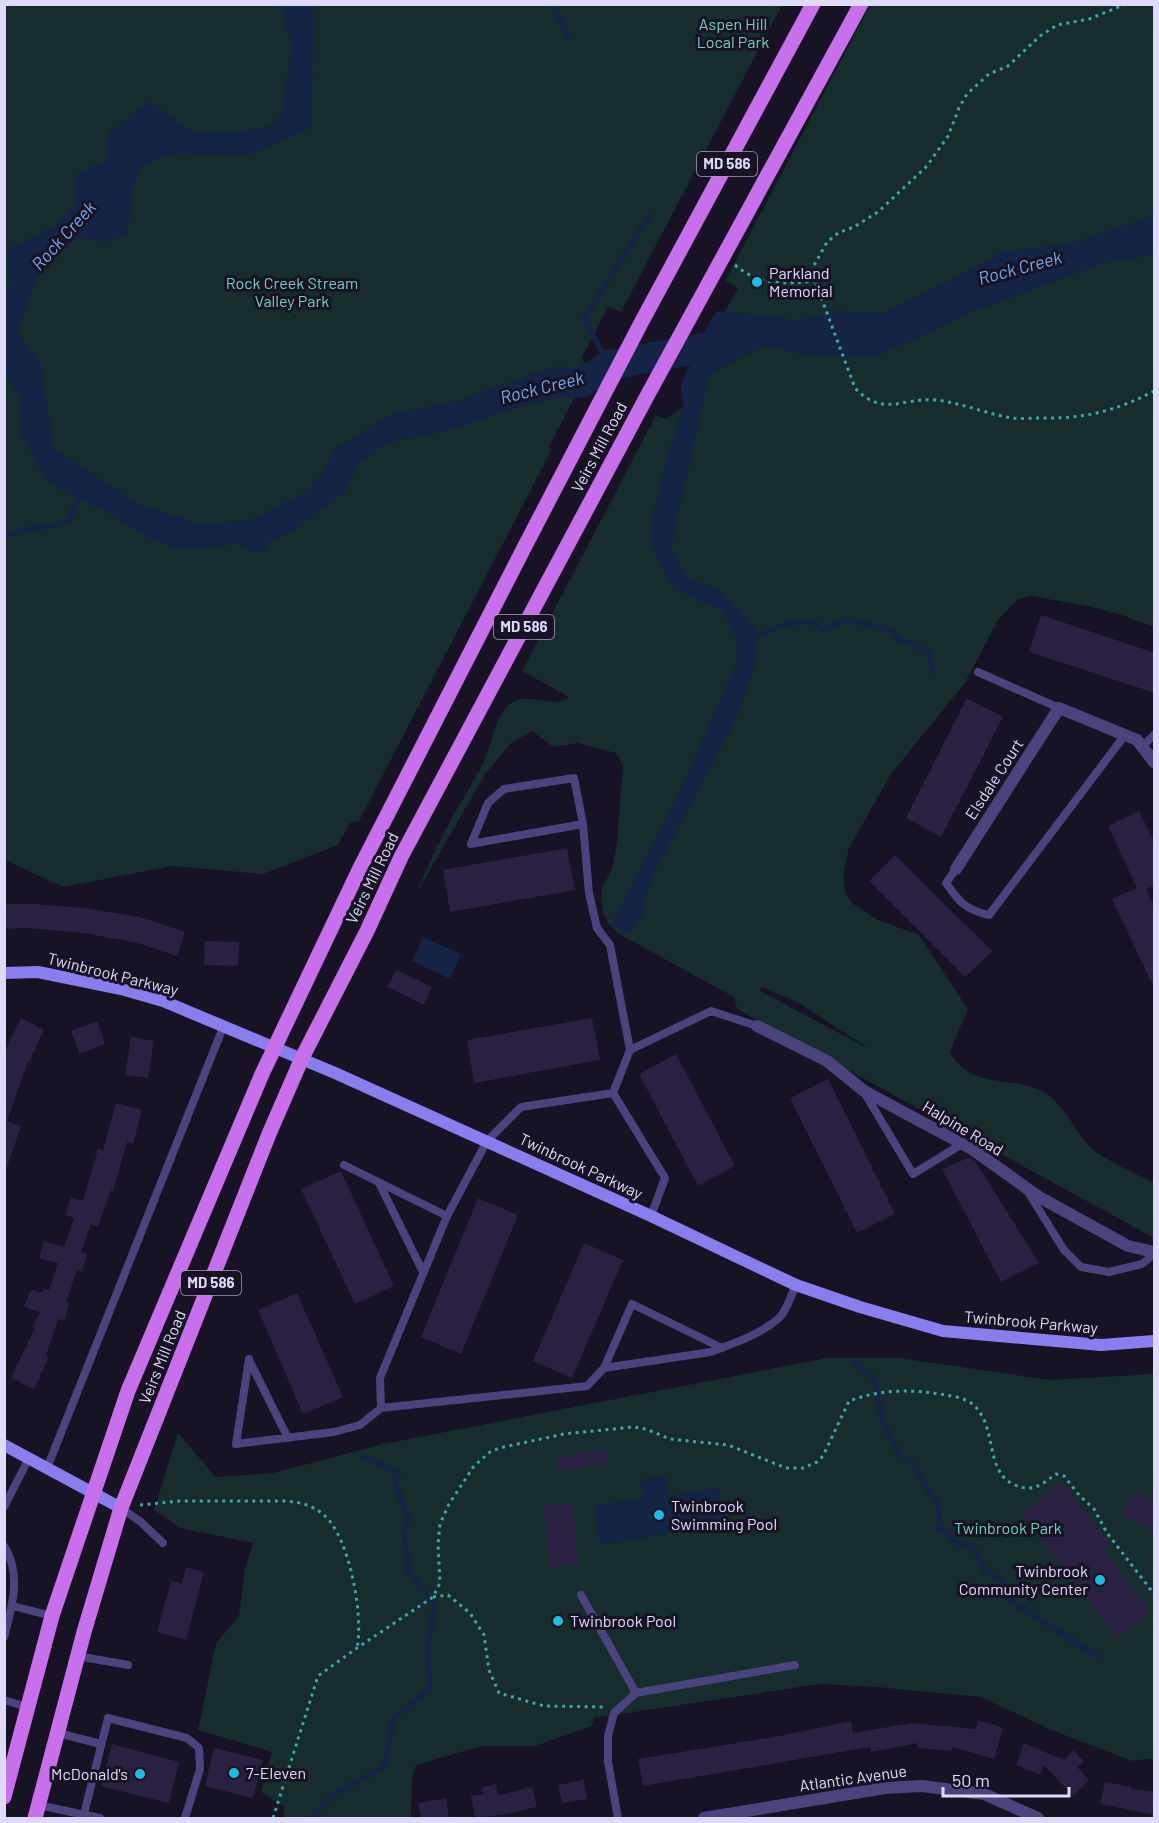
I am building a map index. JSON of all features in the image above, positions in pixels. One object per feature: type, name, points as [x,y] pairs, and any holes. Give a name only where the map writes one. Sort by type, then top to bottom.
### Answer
[{"type":"main road","name":"Veirs Mill Road","points":[[4,1797],[52,1616],[128,1391],[262,1074],[359,870],[596,408],[813,4]]},
{"type":"main road","name":"Veirs Mill Road","points":[[36,1812],[77,1656],[121,1508],[269,1134],[302,1058],[367,931],[401,856],[646,398],[861,4]]},
{"type":"main road","name":"Twinbrook Parkway","points":[[4,973],[38,972],[163,1001],[276,1046],[651,1216],[796,1286],[860,1307],[943,1331],[1101,1345],[1155,1341]]},
{"type":"main road","points":[[4,1445],[121,1508]]},
{"type":"street","points":[[1059,708],[1137,741],[1155,762]]},
{"type":"street","name":"Elsdale Court","points":[[956,868],[1059,708]]},
{"type":"street","name":"Halpine Road","points":[[757,1026],[827,1061],[864,1091],[962,1144],[1039,1197],[1128,1245],[1155,1253]]},
{"type":"street","name":"Atlantic Avenue","points":[[704,1818],[885,1788],[922,1786],[984,1794],[1038,1818]]},
{"type":"lane","points":[[978,672],[1059,708]]},
{"type":"lane","points":[[956,868],[946,883],[964,905],[975,912],[989,915],[1125,735]]},
{"type":"lane","points":[[1142,747],[1155,735]]},
{"type":"lane","points":[[583,824],[471,844],[488,803],[504,789],[574,778],[583,824],[589,893],[597,928],[610,945],[630,1050],[613,1093]]},
{"type":"lane","points":[[630,1050],[711,1011],[757,1026]]},
{"type":"lane","points":[[47,1468],[224,1025]]},
{"type":"lane","points":[[864,1091],[914,1174],[962,1144]]},
{"type":"lane","points":[[381,1408],[380,1378],[447,1215],[487,1141],[521,1107],[613,1093]]},
{"type":"lane","points":[[613,1093],[665,1178],[651,1216]]},
{"type":"lane","points":[[344,1165],[447,1215]]},
{"type":"lane","points":[[379,1182],[423,1272]]},
{"type":"lane","points":[[1025,1187],[1064,1250],[1081,1268],[1109,1272],[1142,1264],[1155,1253]]},
{"type":"lane","points":[[604,1368],[711,1352],[749,1337],[780,1317],[796,1286]]},
{"type":"lane","points":[[288,1438],[249,1359],[236,1444],[288,1438],[334,1432],[360,1425],[381,1408],[587,1386],[604,1368],[632,1304],[722,1348]]},
{"type":"lane","points":[[4,1507],[29,1458]]},
{"type":"lane","points":[[121,1508],[141,1522],[163,1543]]},
{"type":"lane","points":[[4,1546],[10,1555],[15,1589],[13,1606],[4,1637]]},
{"type":"lane","points":[[581,1595],[636,1693]]},
{"type":"lane","points":[[13,1606],[52,1616]]},
{"type":"lane","points":[[77,1656],[128,1665]]},
{"type":"lane","points":[[618,1818],[608,1762],[608,1736],[614,1713],[636,1693],[795,1665]]},
{"type":"lane","points":[[4,1700],[27,1707]]},
{"type":"lane","points":[[84,1816],[108,1718],[187,1738],[199,1748],[200,1769],[185,1818]]},
{"type":"lane","points":[[58,1733],[102,1744]]},
{"type":"lane","points":[[36,1812],[100,1818]]},
{"type":"path","points":[[1126,4],[1089,19],[1057,25],[1040,36],[1008,66],[989,74],[967,94],[948,136],[927,166],[878,212],[854,227],[838,233],[827,242],[812,269],[855,388],[866,400],[882,405],[935,400],[1014,418],[1052,418],[1102,413],[1129,404],[1155,391]]},
{"type":"path","points":[[725,256],[749,276],[785,284],[815,281]]},
{"type":"path","points":[[434,1597],[440,1583],[438,1544],[440,1524],[449,1504],[474,1466],[490,1452],[534,1439],[634,1427],[670,1440],[728,1445],[777,1465],[803,1468],[817,1462],[823,1456],[847,1404],[855,1399],[886,1392],[923,1391],[970,1402],[981,1415],[988,1431],[995,1462],[1004,1478],[1011,1484],[1029,1489],[1035,1488],[1056,1474],[1064,1476],[1094,1509],[1107,1533],[1155,1594]]},
{"type":"path","points":[[121,1508],[179,1501],[295,1501],[316,1510],[330,1522],[344,1549],[359,1609],[360,1635],[357,1648]]},
{"type":"path","points":[[273,1818],[318,1676],[434,1597],[448,1595],[470,1613],[484,1635],[489,1670],[499,1693],[543,1706],[620,1707]]},
{"type":"green space","name":"Rock Creek Stream Valley Park","points":[[4,5],[782,5],[621,312],[608,307],[582,357],[586,367],[576,368],[562,395],[576,394],[549,447],[552,449],[359,821],[350,823],[338,845],[263,874],[172,866],[63,887],[5,860]]},
{"type":"green space","points":[[870,5],[1154,5],[1154,627],[1119,614],[1087,606],[1031,596],[1018,599],[998,620],[965,683],[891,774],[849,848],[843,877],[845,892],[853,904],[878,920],[919,935],[968,1009],[950,1052],[958,1064],[979,1077],[1028,1086],[1049,1095],[1064,1111],[1082,1138],[1096,1152],[1154,1183],[1154,1238],[737,1009],[734,997],[617,933],[603,913],[601,900],[602,888],[612,869],[617,842],[623,766],[616,753],[578,743],[553,747],[532,731],[510,744],[484,776],[416,894],[443,835],[481,767],[503,712],[519,700],[555,702],[569,697],[522,671],[656,415],[666,419],[684,406],[678,425],[707,384],[709,375],[744,314],[724,313],[738,288],[725,281]],"holes":[[[762,987],[799,1003],[871,1050],[760,991]]]},
{"type":"green space","name":"Twinbrook Pool","points":[[827,1358],[899,1358],[1050,1380],[1154,1374],[1154,1758],[1132,1761],[1049,1729],[981,1697],[820,1684],[594,1718],[592,1726],[535,1746],[482,1746],[416,1765],[412,1777],[411,1818],[283,1818],[285,1807],[261,1792],[272,1752],[198,1730],[216,1643],[239,1616],[245,1569],[253,1543],[180,1528],[154,1510],[178,1433],[216,1477],[273,1473],[383,1444]]},
{"type":"water","points":[[281,5],[313,5],[312,127],[248,155],[177,153],[142,165],[133,189],[127,234],[104,242],[78,237],[42,264],[17,333],[40,361],[54,449],[141,505],[203,525],[254,519],[307,491],[325,469],[335,449],[395,413],[458,401],[538,372],[586,367],[576,394],[546,398],[453,429],[387,443],[357,464],[347,490],[293,531],[269,541],[265,551],[248,552],[239,544],[183,550],[152,540],[100,508],[66,493],[45,479],[21,433],[19,396],[5,374],[5,295],[10,285],[7,249],[54,227],[75,204],[76,175],[106,161],[108,134],[149,101],[193,133],[242,131],[271,126],[282,113],[291,48]]},
{"type":"water","points":[[1154,216],[1154,255],[1106,262],[974,311],[881,354],[865,358],[796,353],[766,346],[744,355],[709,375],[671,548],[676,560],[691,580],[717,588],[754,627],[757,638],[755,663],[735,722],[651,879],[641,918],[629,934],[611,925],[678,796],[738,660],[735,634],[722,611],[673,588],[653,548],[650,532],[662,473],[684,406],[680,387],[711,319],[717,311],[764,315],[796,321],[836,311],[883,313],[1003,252],[1073,243]]},
{"type":"water","points":[[423,937],[461,954],[450,979],[412,961]]},
{"type":"water","name":"Twinbrook Swimming Pool","points":[[665,1476],[668,1496],[718,1488],[724,1524],[601,1545],[594,1506],[643,1498],[641,1480]]},
{"type":"building","points":[[1041,615],[1155,653],[1155,693],[1029,652]]},
{"type":"building","points":[[967,698],[1003,717],[941,837],[906,818]]},
{"type":"building","points":[[1139,811],[1155,843],[1155,885],[1146,889],[1155,907],[1155,990],[1112,899],[1137,888],[1108,826]]},
{"type":"building","points":[[567,848],[575,890],[450,912],[443,870]]},
{"type":"building","points":[[895,855],[992,951],[965,977],[869,881]]},
{"type":"building","points":[[4,904],[84,908],[140,917],[185,932],[177,956],[138,943],[94,934],[28,928],[4,929]]},
{"type":"building","points":[[205,941],[239,942],[238,966],[204,965]]},
{"type":"building","points":[[396,970],[432,987],[424,1005],[387,987]]},
{"type":"building","points":[[21,1018],[44,1030],[28,1061],[7,1121],[21,1126],[7,1167],[4,1166],[4,1053]]},
{"type":"building","points":[[592,1018],[600,1060],[474,1083],[467,1040]]},
{"type":"building","points":[[97,1021],[105,1044],[80,1054],[71,1031]]},
{"type":"building","points":[[131,1037],[154,1041],[148,1078],[125,1075]]},
{"type":"building","points":[[676,1054],[735,1166],[698,1186],[639,1074]]},
{"type":"building","points":[[828,1079],[895,1214],[857,1233],[790,1098]]},
{"type":"building","points":[[116,1103],[142,1110],[133,1144],[127,1142],[113,1191],[111,1190],[98,1227],[91,1224],[81,1252],[87,1254],[82,1272],[77,1270],[66,1302],[69,1303],[65,1319],[58,1320],[46,1355],[49,1357],[34,1389],[11,1378],[35,1328],[32,1327],[40,1312],[24,1307],[31,1289],[41,1293],[44,1288],[49,1290],[58,1263],[39,1258],[44,1241],[64,1247],[74,1218],[65,1215],[71,1197],[83,1201],[98,1149],[103,1151]]},
{"type":"building","points":[[970,1157],[976,1162],[1039,1263],[1001,1282],[942,1169]]},
{"type":"building","points":[[341,1171],[394,1286],[355,1304],[301,1189]]},
{"type":"building","points":[[478,1198],[518,1215],[461,1354],[421,1337]]},
{"type":"building","points":[[584,1243],[623,1260],[572,1378],[533,1361]]},
{"type":"building","points":[[297,1293],[343,1397],[303,1414],[258,1310]]},
{"type":"building","points":[[608,1448],[610,1461],[570,1470],[569,1468],[558,1469],[556,1458]]},
{"type":"building","name":"Twinbrook Community Center","points":[[1062,1482],[1110,1543],[1102,1549],[1150,1611],[1117,1637],[1022,1514]]},
{"type":"building","points":[[1133,1492],[1155,1503],[1155,1531],[1122,1515]]},
{"type":"building","points":[[571,1502],[579,1563],[550,1568],[542,1506]]},
{"type":"building","points":[[186,1567],[204,1572],[186,1640],[157,1632],[171,1581],[182,1584]]},
{"type":"building","points":[[978,1720],[1003,1728],[994,1759],[952,1747],[951,1751],[918,1748],[918,1743],[871,1752],[870,1747],[643,1786],[638,1759],[780,1736],[851,1721],[853,1733],[911,1723],[976,1729]]},
{"type":"building","points":[[1023,1743],[1064,1760],[1073,1750],[1084,1761],[1077,1767],[1089,1780],[1073,1796],[1044,1765],[1040,1775],[1016,1765]]},
{"type":"building","name":"McDonald's","points":[[112,1744],[179,1762],[169,1803],[101,1786]]},
{"type":"building","name":"7-Eleven","points":[[214,1748],[263,1760],[253,1798],[205,1786]]},
{"type":"building","points":[[584,1780],[587,1799],[562,1803],[558,1785]]},
{"type":"building","points":[[1105,1782],[1155,1792],[1155,1815],[1100,1804]]},
{"type":"building","points":[[496,1784],[498,1795],[532,1787],[537,1807],[475,1818],[471,1796],[483,1794],[482,1787]]},
{"type":"building","points":[[446,1798],[449,1818],[421,1818],[418,1803]]},
{"type":"waterway","points":[[553,4],[567,38]]},
{"type":"waterway","points":[[609,365],[584,319],[649,216]]},
{"type":"waterway","name":"Rock Creek","points":[[541,387],[557,382],[581,383],[609,365],[737,342]]},
{"type":"waterway","points":[[4,535],[67,522],[81,495]]},
{"type":"waterway","points":[[757,638],[777,627],[790,624],[812,621],[823,630],[847,619],[891,631],[900,640],[913,644],[928,653],[934,672]]},
{"type":"waterway","points":[[855,1362],[874,1378],[881,1417],[899,1454],[914,1465],[939,1508],[939,1527],[959,1544],[973,1545],[985,1571],[1004,1582],[1006,1598],[1098,1657]]},
{"type":"waterway","points":[[312,1818],[332,1795],[384,1767],[394,1718],[430,1688],[427,1647],[435,1605],[409,1573],[404,1533],[408,1518],[395,1482],[399,1474],[365,1457]]},
{"type":"place","name":"Parkland Memorial","points":[[757,282]]},
{"type":"place","name":"Twinbrook Swimming Pool","points":[[659,1515]]},
{"type":"place","name":"Twinbrook Community Center","points":[[1100,1580]]},
{"type":"place","name":"Twinbrook Pool","points":[[558,1621]]},
{"type":"place","name":"7-Eleven","points":[[234,1773]]},
{"type":"place","name":"McDonald's","points":[[140,1774]]},
{"type":"park label","name":"Aspen Hill Local Park","points":[[733,33]]},
{"type":"park label","name":"Twinbrook Park","points":[[1008,1528]]}]
